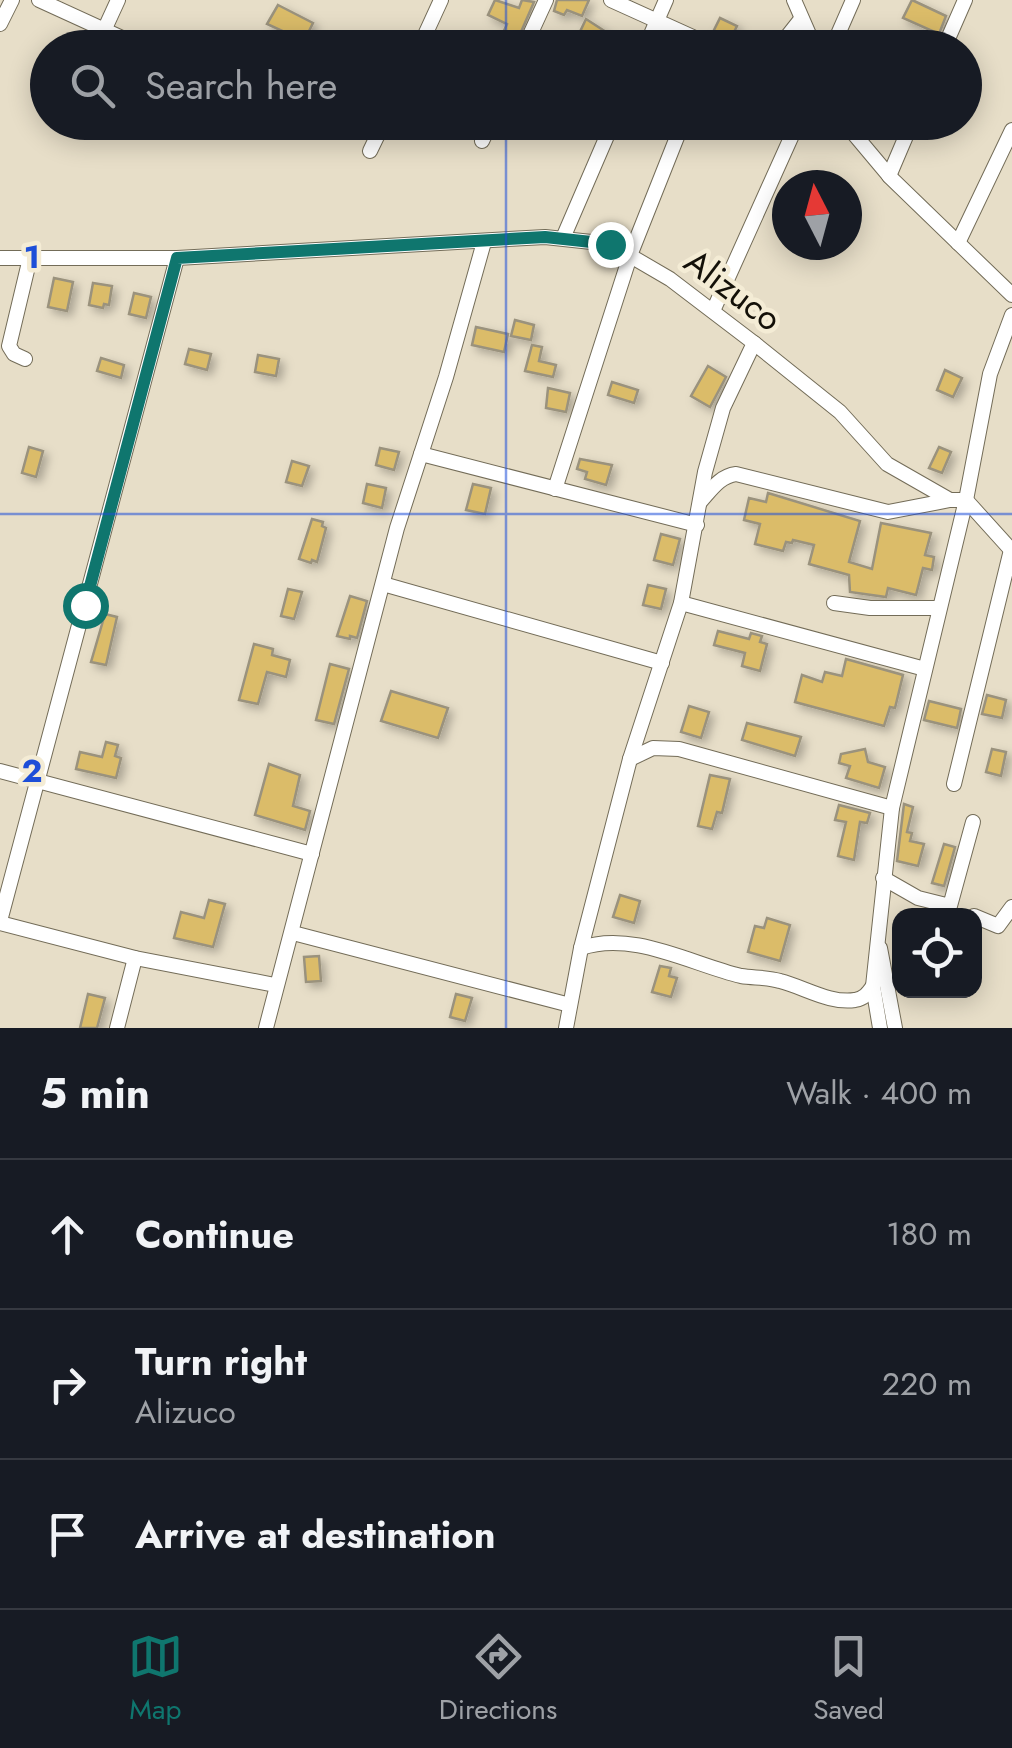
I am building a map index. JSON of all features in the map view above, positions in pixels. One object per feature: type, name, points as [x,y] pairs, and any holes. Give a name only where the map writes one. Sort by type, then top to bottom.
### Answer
[{"type":"street","points":[[0,24],[12,0]]},
{"type":"street","points":[[39,0],[108,30]]},
{"type":"street","points":[[104,28],[118,0]]},
{"type":"street","points":[[427,30],[441,0]]},
{"type":"street","points":[[532,30],[546,0]]},
{"type":"street","points":[[612,0],[675,30]]},
{"type":"street","points":[[653,30],[666,0]]},
{"type":"street","points":[[794,0],[806,30]]},
{"type":"street","points":[[840,30],[853,0]]},
{"type":"street","points":[[952,30],[965,0]]},
{"type":"street","points":[[792,30],[801,19]]},
{"type":"street","points":[[958,242],[1012,130]]},
{"type":"street","points":[[370,152],[376,140]]},
{"type":"street","points":[[562,238],[604,140]]},
{"type":"street","points":[[555,489],[631,253],[676,140]]},
{"type":"street","points":[[713,312],[790,140]]},
{"type":"street","points":[[859,140],[889,176],[1012,295]]},
{"type":"street","points":[[889,176],[904,140]]},
{"type":"street","name":"Alizuco","points":[[0,258],[177,258],[562,238],[610,244],[631,253],[754,343],[840,412],[887,464],[950,500],[966,500]]},
{"type":"street","points":[[266,1028],[383,584],[484,242]]},
{"type":"street","points":[[25,358],[14,354],[9,346],[30,258]]},
{"type":"street","points":[[177,258],[0,922],[135,958],[275,984]]},
{"type":"street","points":[[880,1028],[873,986],[892,808],[966,500],[990,374],[1012,314]]},
{"type":"street","points":[[566,1028],[581,948],[630,759],[680,603],[723,408],[754,343]]},
{"type":"street","points":[[420,454],[696,525]]},
{"type":"street","points":[[700,503],[718,482],[736,474],[888,512],[950,500]]},
{"type":"street","points":[[954,784],[1012,550],[966,500]]},
{"type":"street","points":[[383,584],[662,664]]},
{"type":"street","points":[[680,603],[925,669]]},
{"type":"street","points":[[834,603],[870,608],[938,608]]},
{"type":"street","points":[[630,759],[652,748],[679,749],[892,808]]},
{"type":"street","points":[[0,772],[312,854]]},
{"type":"street","points":[[950,906],[973,822]]},
{"type":"street","points":[[883,878],[918,898],[955,908]]},
{"type":"street","points":[[982,919],[998,926],[1012,907]]},
{"type":"street","points":[[293,933],[570,1006]]},
{"type":"street","points":[[581,948],[606,942],[626,943],[740,976],[781,981],[836,1000],[858,1000],[873,986]]},
{"type":"street","points":[[878,943],[895,1028]]},
{"type":"street","points":[[117,1028],[135,958]]},
{"type":"building","points":[[495,0],[519,8],[522,0],[534,2],[522,30],[504,30],[507,24],[488,15]]},
{"type":"building","points":[[557,0],[589,0],[582,16],[567,10],[564,15],[554,11]]},
{"type":"building","points":[[912,0],[946,16],[941,30],[930,30],[903,18]]},
{"type":"building","points":[[278,5],[313,23],[310,30],[280,30],[267,24]]},
{"type":"building","points":[[720,18],[737,26],[735,30],[714,30]]},
{"type":"building","points":[[586,19],[603,30],[581,30]]},
{"type":"building","points":[[54,278],[73,282],[67,311],[48,307]]},
{"type":"building","points":[[93,283],[112,286],[109,305],[89,305]]},
{"type":"building","points":[[134,293],[151,297],[146,318],[129,314]]},
{"type":"building","points":[[515,320],[534,325],[531,340],[511,336]]},
{"type":"building","points":[[476,327],[508,334],[504,352],[472,345]]},
{"type":"building","points":[[532,345],[542,347],[539,361],[556,365],[553,377],[525,371]]},
{"type":"building","points":[[189,349],[211,354],[207,370],[185,364]]},
{"type":"building","points":[[258,355],[279,359],[276,376],[255,372]]},
{"type":"building","points":[[101,358],[124,365],[121,378],[97,371]]},
{"type":"building","points":[[708,366],[726,377],[710,407],[691,396]]},
{"type":"building","points":[[945,370],[962,378],[953,397],[937,390]]},
{"type":"building","points":[[612,382],[638,390],[634,403],[608,395]]},
{"type":"building","points":[[548,388],[570,393],[566,412],[546,408]]},
{"type":"building","points":[[29,447],[43,451],[36,477],[22,473]]},
{"type":"building","points":[[939,447],[951,452],[942,473],[929,468]]},
{"type":"building","points":[[380,448],[399,452],[394,470],[376,465]]},
{"type":"building","points":[[580,459],[612,465],[606,485],[585,479],[587,472],[577,469]]},
{"type":"building","points":[[292,461],[309,466],[302,486],[286,482]]},
{"type":"building","points":[[367,484],[386,488],[382,508],[363,503]]},
{"type":"building","points":[[473,484],[491,488],[485,514],[466,510]]},
{"type":"building","points":[[768,493],[860,521],[849,562],[872,569],[881,523],[931,533],[925,555],[934,557],[932,570],[923,568],[916,595],[888,588],[886,597],[850,592],[849,575],[809,564],[814,545],[793,540],[786,542],[783,551],[755,544],[760,524],[744,520],[749,498],[766,502]]},
{"type":"building","points":[[312,519],[323,522],[326,528],[317,562],[311,563],[299,559]]},
{"type":"building","points":[[661,534],[680,539],[673,565],[654,560]]},
{"type":"building","points":[[648,585],[666,589],[661,609],[643,605]]},
{"type":"building","points":[[288,589],[302,592],[294,619],[281,616]]},
{"type":"building","points":[[350,596],[367,601],[357,638],[350,639],[337,636]]},
{"type":"building","points":[[105,614],[117,617],[106,665],[91,662]]},
{"type":"building","points":[[718,631],[749,639],[751,633],[762,636],[760,642],[767,644],[760,671],[742,666],[745,653],[714,645]]},
{"type":"building","points":[[254,644],[273,649],[272,655],[290,660],[286,677],[267,672],[258,704],[239,700]]},
{"type":"building","points":[[846,659],[903,675],[895,708],[890,707],[884,726],[795,702],[802,675],[822,682],[825,672],[842,676]]},
{"type":"building","points":[[330,664],[349,669],[334,724],[316,720]]},
{"type":"building","points":[[391,691],[448,708],[438,738],[381,721]]},
{"type":"building","points":[[987,695],[1006,700],[1002,718],[982,714]]},
{"type":"building","points":[[929,701],[961,709],[957,728],[924,720]]},
{"type":"building","points":[[689,706],[709,712],[701,738],[681,732]]},
{"type":"building","points":[[747,723],[801,737],[795,756],[742,740]]},
{"type":"building","points":[[106,742],[118,745],[115,756],[121,758],[116,778],[76,769],[80,752],[102,757]]},
{"type":"building","points":[[865,749],[868,762],[885,767],[879,788],[846,778],[850,766],[839,763],[841,754]]},
{"type":"building","points":[[992,749],[1006,752],[1001,776],[986,772]]},
{"type":"building","points":[[269,764],[300,775],[293,806],[310,811],[305,830],[255,815]]},
{"type":"building","points":[[710,775],[730,779],[722,813],[717,812],[712,829],[698,826]]},
{"type":"building","points":[[904,804],[913,807],[907,832],[912,833],[910,841],[924,844],[918,866],[897,861]]},
{"type":"building","points":[[839,805],[870,813],[867,823],[860,822],[854,860],[838,856],[846,822],[835,820]]},
{"type":"building","points":[[944,844],[955,847],[944,886],[932,883]]},
{"type":"building","points":[[620,895],[640,901],[634,923],[613,917]]},
{"type":"building","points":[[209,900],[225,904],[213,947],[174,938],[181,912],[204,918]]},
{"type":"building","points":[[767,918],[790,925],[780,961],[748,952],[755,926],[764,928]]},
{"type":"building","points":[[319,956],[321,981],[306,982],[304,957]]},
{"type":"building","points":[[660,966],[671,968],[669,976],[677,978],[671,997],[652,992]]},
{"type":"building","points":[[88,994],[105,998],[97,1028],[80,1028]]},
{"type":"building","points":[[456,994],[472,998],[465,1021],[450,1017]]},
{"type":"route","points":[[85,605],[177,258],[545,237],[610,244]]}]
